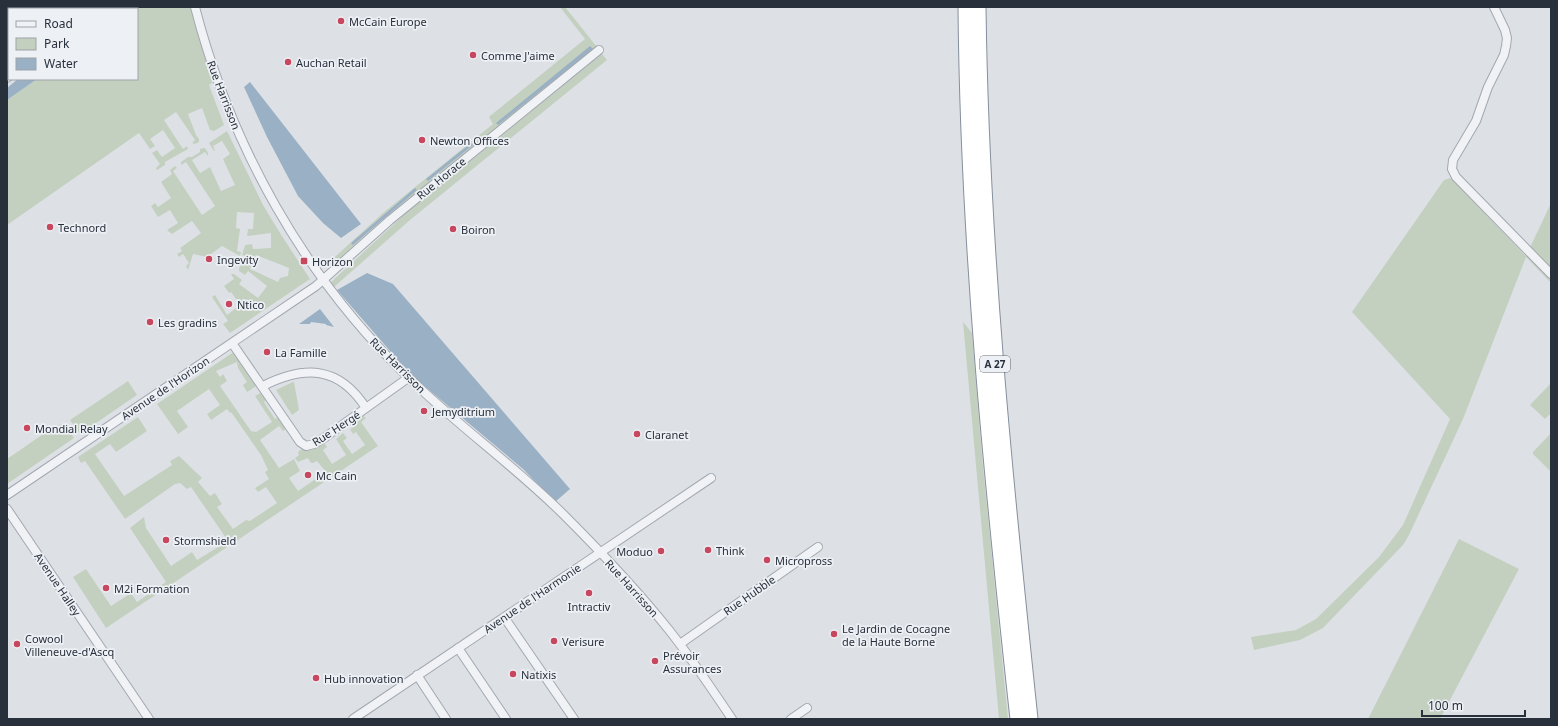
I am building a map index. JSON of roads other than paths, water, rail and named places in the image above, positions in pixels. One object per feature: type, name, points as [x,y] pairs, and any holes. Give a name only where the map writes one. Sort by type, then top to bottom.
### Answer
[{"type":"highway","name":"A 27","points":[[966,7],[970,160],[977,287],[997,520],[1018,719]]},
{"type":"highway","name":"A 27","points":[[978,7],[983,174],[992,325],[1006,486],[1030,719]]},
{"type":"street","name":"Rue Harrisson","points":[[195,7],[217,79],[247,151],[280,214],[323,280],[372,340],[408,378],[522,476],[564,515],[631,585],[680,644],[732,719]]},
{"type":"street","points":[[1494,7],[1506,34],[1507,42],[1505,51],[1488,87],[1476,121],[1454,157],[1452,169],[1455,176],[1551,274]]},
{"type":"street","name":"Rue Horace","points":[[323,280],[390,220],[599,50]]},
{"type":"street","name":"Avenue de l'Horizon","points":[[7,494],[323,280]]},
{"type":"street","name":"Rue Hergé","points":[[232,343],[263,386],[300,442],[306,446],[314,444],[408,378]]},
{"type":"street","name":"Rue Hergé","points":[[263,386],[293,374],[307,372],[320,374],[332,377],[347,385],[366,408]]},
{"type":"street","name":"Avenue de l'Harmonie","points":[[353,719],[711,478]]},
{"type":"street","name":"Avenue Halley","points":[[7,509],[149,719]]},
{"type":"street","name":"Rue Hubble","points":[[680,644],[818,547]]},
{"type":"street","points":[[504,617],[574,719]]},
{"type":"street","points":[[458,648],[506,719]]},
{"type":"street","points":[[417,675],[446,719]]},
{"type":"street","points":[[791,719],[807,708]]},
{"type":"water","points":[[590,46],[593,49],[498,125],[496,123]]},
{"type":"water","points":[[17,80],[36,80],[7,100],[7,88]]},
{"type":"water","points":[[250,82],[361,224],[341,238],[323,223],[298,196],[267,137],[244,87]]},
{"type":"water","points":[[471,143],[473,145],[428,181],[426,179]]},
{"type":"water","points":[[415,188],[417,190],[353,245],[351,243]]},
{"type":"water","points":[[367,273],[393,284],[570,489],[555,502],[523,469],[410,374],[337,290]]},
{"type":"water","points":[[320,309],[334,327],[326,324],[311,322],[310,324],[299,324]]},
{"type":"place","name":"McCain Europe","points":[[341,21]]},
{"type":"place","name":"Comme J'aime","points":[[473,55]]},
{"type":"place","name":"Auchan Retail","points":[[288,62]]},
{"type":"place","name":"Newton Offices","points":[[422,140]]},
{"type":"place","name":"Technord","points":[[50,227]]},
{"type":"place","name":"Boiron","points":[[453,229]]},
{"type":"place","name":"Ingevity","points":[[209,259]]},
{"type":"place","name":"Horizon","points":[[304,261]]},
{"type":"place","name":"Ntico","points":[[229,304]]},
{"type":"place","name":"Les gradins","points":[[150,322]]},
{"type":"place","name":"La Famille","points":[[267,352]]},
{"type":"place","name":"Jemyditrium","points":[[424,411]]},
{"type":"place","name":"Mondial Relay","points":[[27,428]]},
{"type":"place","name":"Claranet","points":[[637,434]]},
{"type":"place","name":"Mc Cain","points":[[308,475]]},
{"type":"place","name":"Stormshield","points":[[166,540]]},
{"type":"place","name":"Think","points":[[708,550]]},
{"type":"place","name":"Moduo","points":[[661,551]]},
{"type":"place","name":"Micropross","points":[[767,560]]},
{"type":"place","name":"M2i Formation","points":[[106,588]]},
{"type":"place","name":"Intractiv","points":[[589,593]]},
{"type":"place","name":"Le Jardin de Cocagne de la Haute Borne","points":[[834,634]]},
{"type":"place","name":"Verisure","points":[[554,641]]},
{"type":"place","name":"Cowool Villeneuve-d'Ascq","points":[[17,644]]},
{"type":"place","name":"Prévoir Assurances","points":[[655,661]]},
{"type":"place","name":"Natixis","points":[[513,674]]},
{"type":"place","name":"Hub innovation","points":[[316,678]]}]
